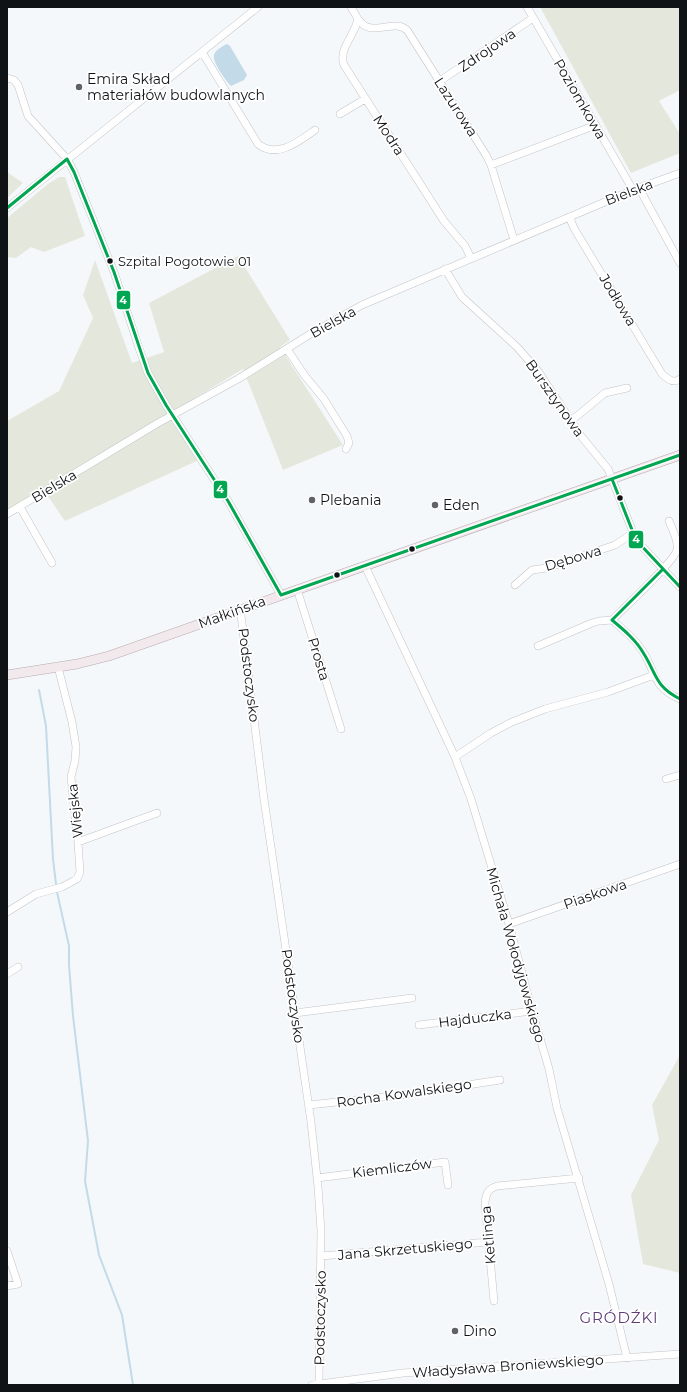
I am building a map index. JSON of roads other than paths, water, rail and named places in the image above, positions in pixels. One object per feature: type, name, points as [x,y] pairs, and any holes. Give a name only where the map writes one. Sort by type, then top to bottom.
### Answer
[{"type":"main road","name":"Małkińska","points":[[7,675],[78,664],[109,656],[680,455]]},
{"type":"street","points":[[7,208],[258,7]]},
{"type":"street","points":[[351,7],[358,19]]},
{"type":"street","name":"Poziomkowa","points":[[527,7],[596,125],[680,263]]},
{"type":"street","name":"Zdrojowa","points":[[440,82],[533,18]]},
{"type":"street","name":"Lazurowa","points":[[358,19],[364,26],[369,28],[394,25],[405,28],[476,137],[491,165],[514,240]]},
{"type":"street","name":"Modra","points":[[358,19],[343,52],[342,60],[347,71],[444,221],[465,246],[471,258]]},
{"type":"street","points":[[202,52],[258,144],[263,148],[281,150],[294,145],[315,130]]},
{"type":"street","points":[[7,78],[14,80],[18,84],[28,116],[67,160],[74,172],[114,272],[143,360],[157,390],[228,501],[281,595]]},
{"type":"street","points":[[340,114],[364,98]]},
{"type":"street","points":[[491,165],[596,125]]},
{"type":"street","name":"Bielska","points":[[7,514],[172,415],[238,378],[349,312],[444,269],[636,189],[680,174]]},
{"type":"street","name":"Jodłowa","points":[[569,217],[662,374],[670,381],[680,379]]},
{"type":"street","name":"Bursztynowa","points":[[444,269],[462,297],[528,358],[538,371],[571,422],[608,470],[633,534],[639,544],[680,587]]},
{"type":"street","points":[[287,349],[305,376],[324,399],[347,436],[349,443],[346,449]]},
{"type":"street","points":[[571,422],[605,393],[627,388]]},
{"type":"street","points":[[20,507],[52,563]]},
{"type":"street","points":[[538,646],[592,623],[612,620],[673,558],[677,550],[677,541],[669,520]]},
{"type":"street","name":"Dębowa","points":[[515,586],[532,570],[547,568],[615,545],[633,534]]},
{"type":"street","name":"Michała Wołodyjowskiego","points":[[364,566],[455,757],[471,799],[509,924],[549,1069],[557,1108],[610,1284],[627,1358]]},
{"type":"street","name":"Prosta","points":[[297,589],[341,729]]},
{"type":"street","name":"Podstoczysko","points":[[240,610],[264,799],[309,1105],[320,1208],[321,1256],[315,1384]]},
{"type":"street","points":[[612,620],[640,647],[663,689],[680,699]]},
{"type":"street","name":"Wiejska","points":[[7,912],[36,894],[62,887],[77,879],[80,872],[71,777],[75,761],[76,747],[72,722],[58,667]]},
{"type":"street","points":[[455,757],[491,733],[545,709],[608,692],[654,675]]},
{"type":"street","points":[[666,779],[680,775]]},
{"type":"street","points":[[78,842],[157,813]]},
{"type":"street","name":"Piaskowa","points":[[509,924],[680,864]]},
{"type":"street","points":[[7,974],[18,967]]},
{"type":"street","points":[[295,1013],[412,998]]},
{"type":"street","name":"Hajduczka","points":[[419,1025],[532,1011]]},
{"type":"street","name":"Rocha Kowalskiego","points":[[309,1105],[402,1095],[500,1080]]},
{"type":"street","name":"Kiemliczów","points":[[317,1178],[446,1162],[448,1185]]},
{"type":"street","name":"Ketlinga","points":[[494,1301],[485,1197],[488,1192],[497,1186],[579,1178]]},
{"type":"street","name":"Jana Skrzetuskiego","points":[[321,1256],[488,1242]]},
{"type":"street","points":[[7,1251],[18,1284],[7,1286]]},
{"type":"street","name":"Władysława Broniewskiego","points":[[315,1384],[403,1373],[680,1354]]},
{"type":"water","points":[[227,44],[230,46],[247,75],[244,80],[231,86],[220,71],[214,58],[216,51]]},
{"type":"waterway","points":[[39,690],[46,726],[53,859],[56,884]]},
{"type":"waterway","points":[[57,892],[69,946],[73,1016],[88,1141],[85,1181],[99,1255],[122,1315],[133,1385]]},
{"type":"place","name":"Emira Skład materiałów budowlanych","points":[[79,87]]},
{"type":"place","name":"Szpital Pogotowie 01","points":[[110,261]]},
{"type":"place","name":"Plebania","points":[[312,500]]},
{"type":"place","name":"Eden","points":[[435,505]]},
{"type":"place","name":"Dino","points":[[455,1331]]},
{"type":"district","name":"GRÓDŹKI","points":[[619,1318]]}]
